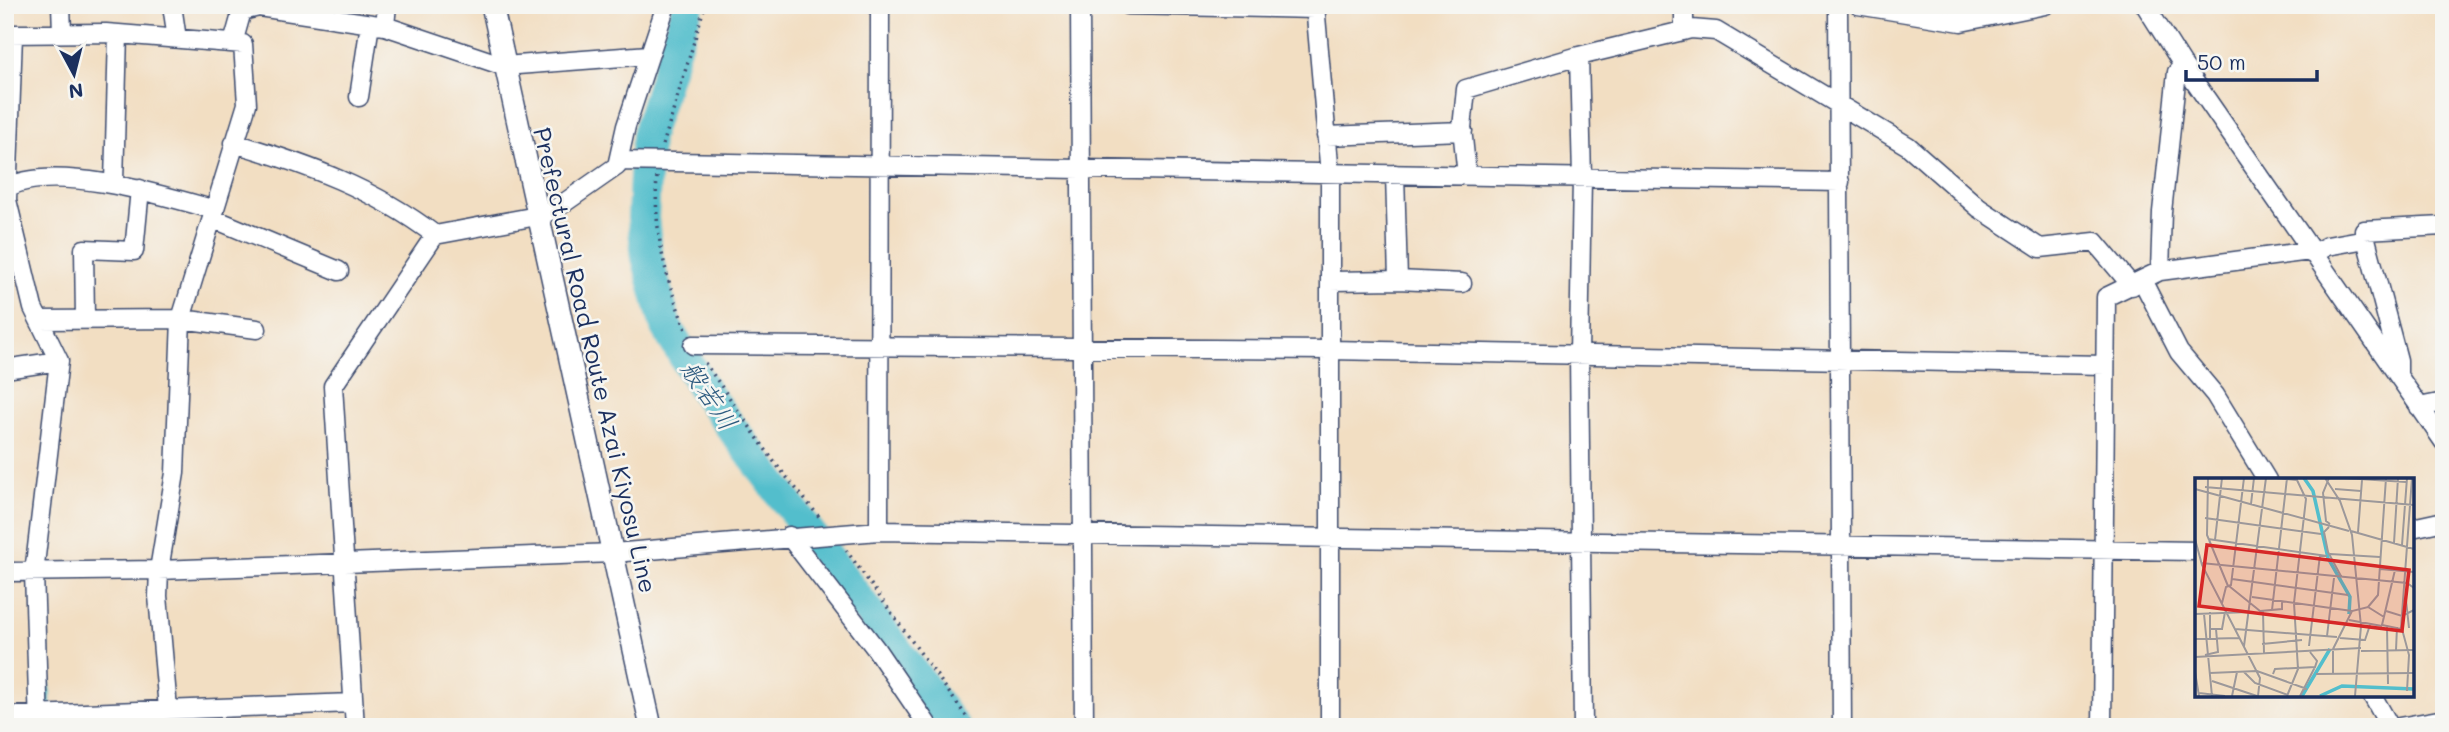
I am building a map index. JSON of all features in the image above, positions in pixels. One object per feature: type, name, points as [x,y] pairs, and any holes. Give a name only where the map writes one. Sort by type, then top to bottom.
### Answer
[{"type":"main road","name":"Prefectural Road Route Azai Kiyosu Line","points":[[492,5],[503,66],[651,727]]},
{"type":"street","points":[[61,5],[62,32]]},
{"type":"street","points":[[173,5],[177,39]]},
{"type":"street","points":[[359,97],[378,25],[387,5]]},
{"type":"street","points":[[355,727],[333,386],[435,235],[537,216],[554,210],[617,166],[666,5]]},
{"type":"street","points":[[879,531],[880,5]]},
{"type":"street","points":[[1080,5],[1084,727]]},
{"type":"street","points":[[1127,5],[1315,7],[1330,175],[1330,727]]},
{"type":"street","points":[[1684,31],[1685,5]]},
{"type":"street","points":[[1838,5],[1842,727]]},
{"type":"street","points":[[1858,5],[1961,22],[2045,5]]},
{"type":"street","points":[[2145,5],[2183,65],[2444,442]]},
{"type":"street","points":[[233,43],[242,11],[259,7],[378,25],[503,66],[649,55]]},
{"type":"street","points":[[1467,176],[1462,131],[1466,89],[1579,56],[1684,31],[1716,31],[1908,146],[1979,208],[2040,248],[2095,242],[2137,283],[2179,352],[2215,396],[2266,478]]},
{"type":"street","points":[[39,720],[34,573],[59,361],[33,308],[7,200],[7,35],[62,32],[118,34],[243,44],[247,104],[181,319],[175,473],[159,570],[158,596],[168,709]]},
{"type":"street","points":[[114,183],[118,34]]},
{"type":"street","points":[[1579,56],[1582,178],[1580,355],[1583,727]]},
{"type":"street","points":[[2160,271],[2162,212],[2177,72],[2183,65]]},
{"type":"street","points":[[1326,136],[1462,131]]},
{"type":"street","points":[[234,143],[288,159],[353,184],[412,217],[435,235]]},
{"type":"street","points":[[618,161],[1840,182]]},
{"type":"street","points":[[1395,174],[1398,280]]},
{"type":"street","points":[[7,188],[16,182],[36,180],[114,183],[140,189],[213,214],[339,271]]},
{"type":"street","points":[[85,318],[85,249],[134,251],[140,189]]},
{"type":"street","points":[[2398,376],[2398,360],[2364,230],[2444,226]]},
{"type":"street","points":[[2102,727],[2106,297],[2160,271],[2311,252],[2327,246],[2366,239]]},
{"type":"street","points":[[1331,281],[1462,283]]},
{"type":"street","points":[[40,320],[181,319],[257,329]]},
{"type":"street","points":[[693,345],[1330,349],[2105,365]]},
{"type":"street","points":[[5,369],[59,361]]},
{"type":"street","points":[[2419,408],[2444,402]]},
{"type":"street","points":[[2414,528],[2444,521]]},
{"type":"street","points":[[5,572],[159,570],[613,553],[789,536],[879,531],[2195,551]]},
{"type":"street","points":[[789,536],[876,649],[929,727]]},
{"type":"street","points":[[2373,697],[2390,727]]},
{"type":"street","points":[[5,716],[39,720],[168,709],[353,704]]},
{"type":"street","points":[[2399,727],[2444,719]]},
{"type":"path","points":[[705,5],[658,161],[657,225],[667,281],[693,345],[751,430],[833,534],[974,727]]},
{"type":"waterway","name":"般若川","points":[[688,5],[647,136],[643,218],[647,257],[666,327],[708,396],[954,727]]},
{"type":"waterway","points":[[44,614],[49,709]]}]
